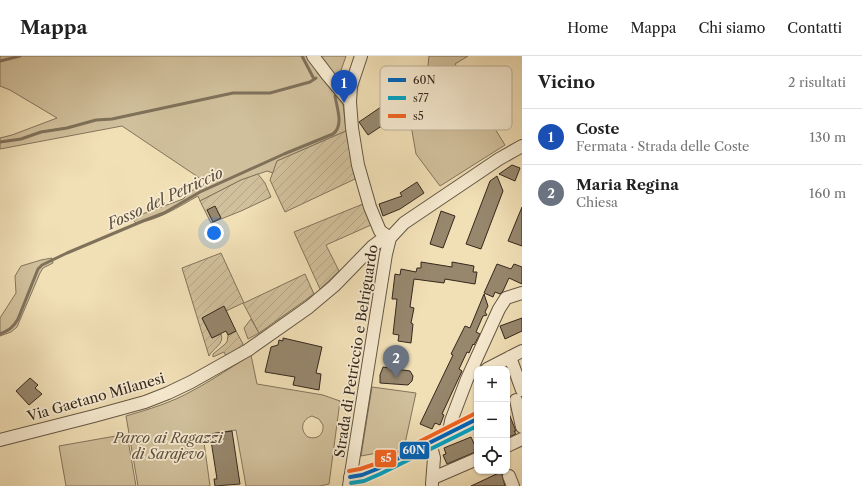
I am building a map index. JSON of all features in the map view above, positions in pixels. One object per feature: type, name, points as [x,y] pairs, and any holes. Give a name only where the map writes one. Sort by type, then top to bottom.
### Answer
[{"type":"street","points":[[313,56],[329,78],[350,102]]},
{"type":"street","points":[[361,56],[353,78],[350,102],[352,128],[363,185],[378,227],[383,234],[390,238]]},
{"type":"street","name":"Strada di Petriccio e Belriguardo","points":[[350,482],[385,260],[390,238],[399,228],[413,217],[499,159],[522,146]]},
{"type":"street","name":"Via Gaetano Milanesi","points":[[0,440],[145,402],[182,386],[232,359],[309,307],[353,267],[373,246],[381,240],[390,238]]},
{"type":"street","name":"Via Gaetano Milanesi","points":[[353,267],[371,258],[385,260]]},
{"type":"street","points":[[449,432],[451,422],[472,377],[503,301],[509,296],[522,293]]},
{"type":"street","points":[[493,366],[522,351]]},
{"type":"street","points":[[510,357],[522,426]]},
{"type":"street","points":[[350,482],[359,476],[474,420]]},
{"type":"street","points":[[510,445],[522,439]]},
{"type":"street","points":[[430,442],[434,458],[432,482]]},
{"type":"street","points":[[432,482],[474,461]]},
{"type":"green space","points":[[0,56],[308,56],[318,74],[340,97],[343,103],[346,131],[277,161],[273,173],[267,171],[241,180],[200,201],[198,196],[176,209],[160,216],[136,223],[133,220],[137,216],[183,199],[191,191],[207,183],[122,126],[0,149],[0,138],[57,118],[10,90],[0,86]]},
{"type":"green space","points":[[317,56],[346,56],[337,82]]},
{"type":"green space","points":[[429,56],[468,56],[455,64],[456,66],[428,66]]},
{"type":"green space","points":[[412,130],[496,130],[505,145],[440,186],[416,154]]},
{"type":"green space","points":[[346,131],[355,179],[285,212],[270,180],[277,161]]},
{"type":"green space","points":[[258,174],[265,183],[271,197],[211,223],[200,201],[241,180]]},
{"type":"green space","points":[[363,204],[371,225],[326,245],[339,271],[320,289],[294,232]]},
{"type":"green space","points":[[221,253],[244,303],[305,274],[314,294],[259,333],[243,303],[226,311],[224,307],[202,318],[212,338],[221,334],[222,337],[220,343],[209,356],[182,268]]},
{"type":"green space","points":[[52,258],[53,263],[43,268],[40,273],[17,327],[11,332],[0,336],[0,318],[16,293],[15,276],[21,266]]},
{"type":"green space","points":[[251,319],[259,333],[248,339],[244,328]]},
{"type":"green space","points":[[236,331],[243,344],[242,347],[226,356],[224,352],[213,357],[213,354],[227,342],[228,335]]},
{"type":"green space","name":"Parco ai Ragazzi di Sarajevo","points":[[251,355],[257,384],[323,395],[340,401],[329,484],[320,486],[246,486],[236,430],[203,435],[210,486],[138,486],[126,416],[176,399],[205,384]],"holes":[[[312,416],[319,419],[323,425],[321,434],[314,438],[308,437],[303,431],[304,422]]]},
{"type":"green space","points":[[372,387],[416,393],[404,448],[361,456]]},
{"type":"green space","points":[[127,434],[136,486],[66,486],[59,446]]},
{"type":"building","points":[[380,108],[380,127],[368,135],[359,122]]},
{"type":"building","points":[[512,165],[520,168],[515,181],[499,174]]},
{"type":"building","points":[[497,176],[503,191],[481,249],[466,244],[490,181]]},
{"type":"building","points":[[417,182],[424,193],[400,209],[383,216],[379,204],[402,196],[400,193]]},
{"type":"building","points":[[215,206],[221,218],[213,222],[207,210]]},
{"type":"building","points":[[522,207],[522,246],[508,241]]},
{"type":"building","points":[[441,211],[455,216],[443,248],[430,244]]},
{"type":"building","points":[[421,262],[452,267],[452,262],[474,266],[473,272],[477,272],[475,284],[445,279],[444,283],[414,279],[410,307],[414,308],[411,323],[413,324],[411,343],[398,341],[399,335],[393,334],[397,299],[392,299],[395,274],[400,275],[401,269],[416,272],[417,268],[421,268]]},
{"type":"building","points":[[497,264],[511,269],[514,264],[522,267],[522,284],[509,278],[503,291],[500,294],[495,292],[493,297],[484,293]]},
{"type":"building","points":[[484,294],[488,306],[485,312],[487,315],[483,316],[476,332],[480,334],[469,353],[467,352],[459,369],[462,371],[442,414],[444,415],[440,425],[435,423],[432,429],[420,424],[453,355],[451,354],[465,326],[470,328]]},
{"type":"building","points":[[224,306],[236,331],[228,335],[226,331],[212,338],[202,318]]},
{"type":"building","points":[[522,318],[522,331],[505,339],[500,326]]},
{"type":"building","points":[[283,338],[322,347],[316,373],[321,374],[319,390],[293,385],[295,377],[265,372],[271,347],[278,345],[279,340],[283,341]]},
{"type":"building","points":[[383,367],[410,371],[413,376],[412,381],[408,385],[380,383],[380,375]]},
{"type":"building","points":[[30,378],[38,385],[35,388],[42,394],[29,405],[16,391]]},
{"type":"building","points":[[510,416],[516,431],[514,431],[516,434],[510,437]]},
{"type":"building","points":[[232,431],[240,484],[215,486],[214,479],[217,479],[210,434]]},
{"type":"building","points":[[471,437],[474,444],[474,452],[447,464],[443,455],[446,454],[444,448]]},
{"type":"building","points":[[497,474],[502,474],[505,486],[471,486]]},
{"type":"waterway","points":[[0,61],[20,56]]},
{"type":"waterway","points":[[302,56],[314,79]]},
{"type":"waterway","points":[[0,142],[21,139],[41,132],[67,128],[96,120],[112,119],[233,93],[270,93],[310,82],[316,78]]},
{"type":"waterway","name":"Fosso del Petriccio","points":[[0,334],[14,325],[18,319],[38,269],[42,265],[67,253],[164,213],[200,192],[284,154],[333,134],[336,131],[339,122],[335,96],[337,92]]},
{"type":"transit line","name":"s5","points":[[349,471],[375,464],[474,414]]},
{"type":"transit line","name":"60N","points":[[350,477],[362,475],[377,469],[474,420]]},
{"type":"transit line","name":"s77","points":[[351,483],[364,481],[380,474],[474,427]]},
{"type":"place","name":"Coste","points":[[344,103]]},
{"type":"place","name":"Maria Regina","points":[[396,378]]}]
